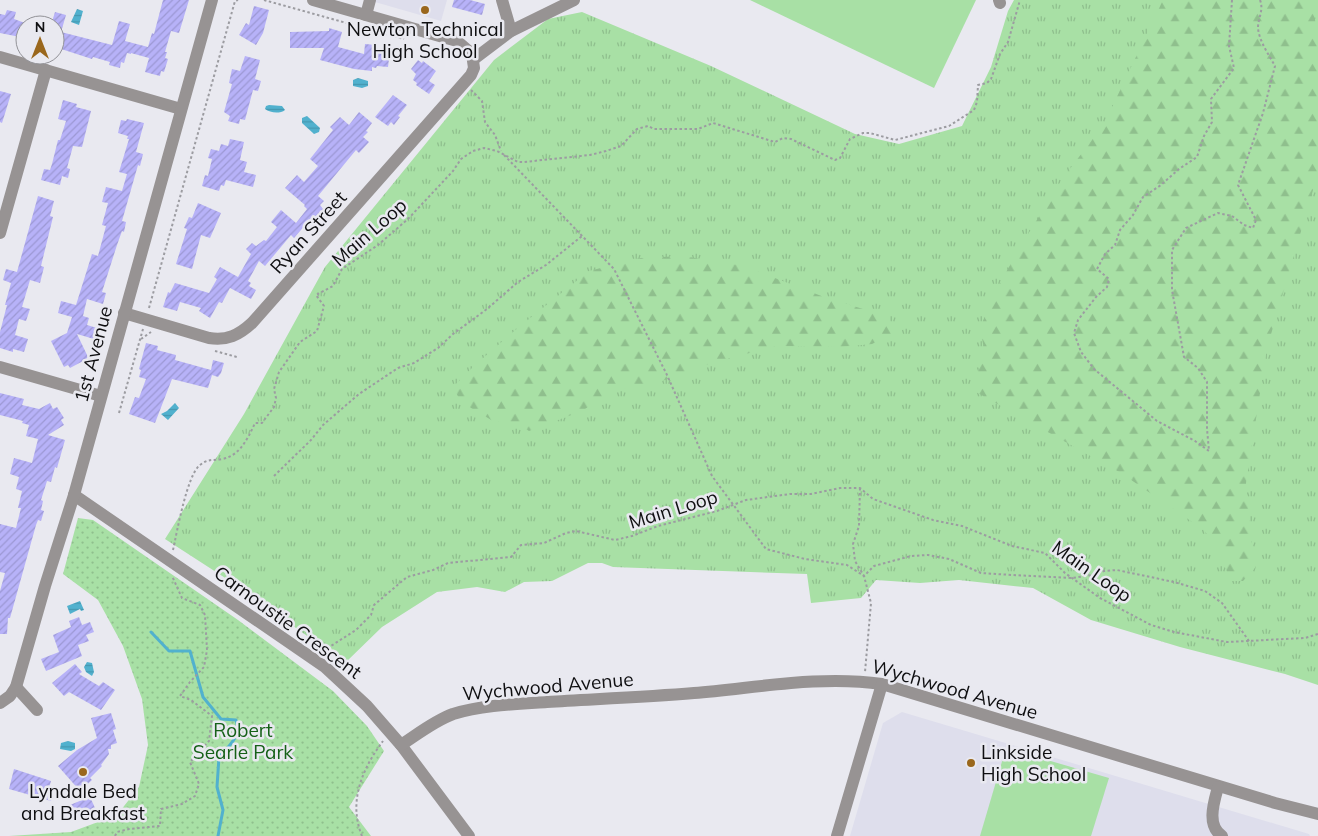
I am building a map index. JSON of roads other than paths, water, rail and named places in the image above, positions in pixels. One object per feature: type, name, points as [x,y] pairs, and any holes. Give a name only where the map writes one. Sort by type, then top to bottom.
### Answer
[{"type":"street","name":"1st Avenue","points":[[16,687],[74,495],[212,0]]},
{"type":"street","points":[[313,0],[457,41],[469,50],[474,59],[511,31],[574,0]]},
{"type":"street","points":[[366,15],[370,0]]},
{"type":"street","points":[[502,0],[511,31]]},
{"type":"street","points":[[0,57],[181,109]]},
{"type":"street","name":"Ryan Street","points":[[124,313],[213,339],[233,336],[244,330],[334,232],[472,75],[474,59]]},
{"type":"street","points":[[0,233],[46,70]]},
{"type":"street","points":[[0,367],[101,396]]},
{"type":"street","name":"Carnoustie Crescent","points":[[74,495],[173,557],[324,667],[367,706],[401,745],[469,836]]},
{"type":"street","name":"Wychwood Avenue","points":[[401,745],[438,721],[453,714],[473,709],[829,681],[864,682],[882,684],[1218,786],[1318,814]]},
{"type":"street","points":[[837,836],[882,684]]},
{"type":"street","points":[[0,703],[10,696],[16,687],[37,710]]},
{"type":"street","points":[[1218,786],[1212,816],[1218,833],[1222,836]]},
{"type":"water","points":[[77,9],[83,11],[79,25],[71,22]]},
{"type":"water","points":[[358,78],[368,81],[368,86],[362,88],[353,86],[353,80]]},
{"type":"water","points":[[269,105],[282,106],[285,110],[278,112],[265,109]]},
{"type":"water","points":[[307,116],[320,128],[319,132],[314,134],[302,123],[302,118]]},
{"type":"water","points":[[175,403],[179,408],[168,420],[161,414]]},
{"type":"water","points":[[80,601],[84,610],[81,611],[80,609],[70,614],[67,606]]},
{"type":"water","points":[[87,662],[92,663],[94,672],[92,676],[86,672],[84,667]]},
{"type":"water","points":[[68,741],[75,743],[75,749],[71,751],[60,749],[61,743]]},
{"type":"waterway","points":[[151,632],[169,651],[190,651],[203,697],[221,719],[236,720],[236,736],[219,757],[217,787],[223,810],[218,836]]},
{"type":"place","name":"Newton Technical High School","points":[[425,10]]},
{"type":"place","name":"Linkside High School","points":[[971,763]]},
{"type":"place","name":"Lyndale Bed and Breakfast","points":[[83,772]]},
{"type":"park label","name":"Robert Searle Park","points":[[243,741]]}]
